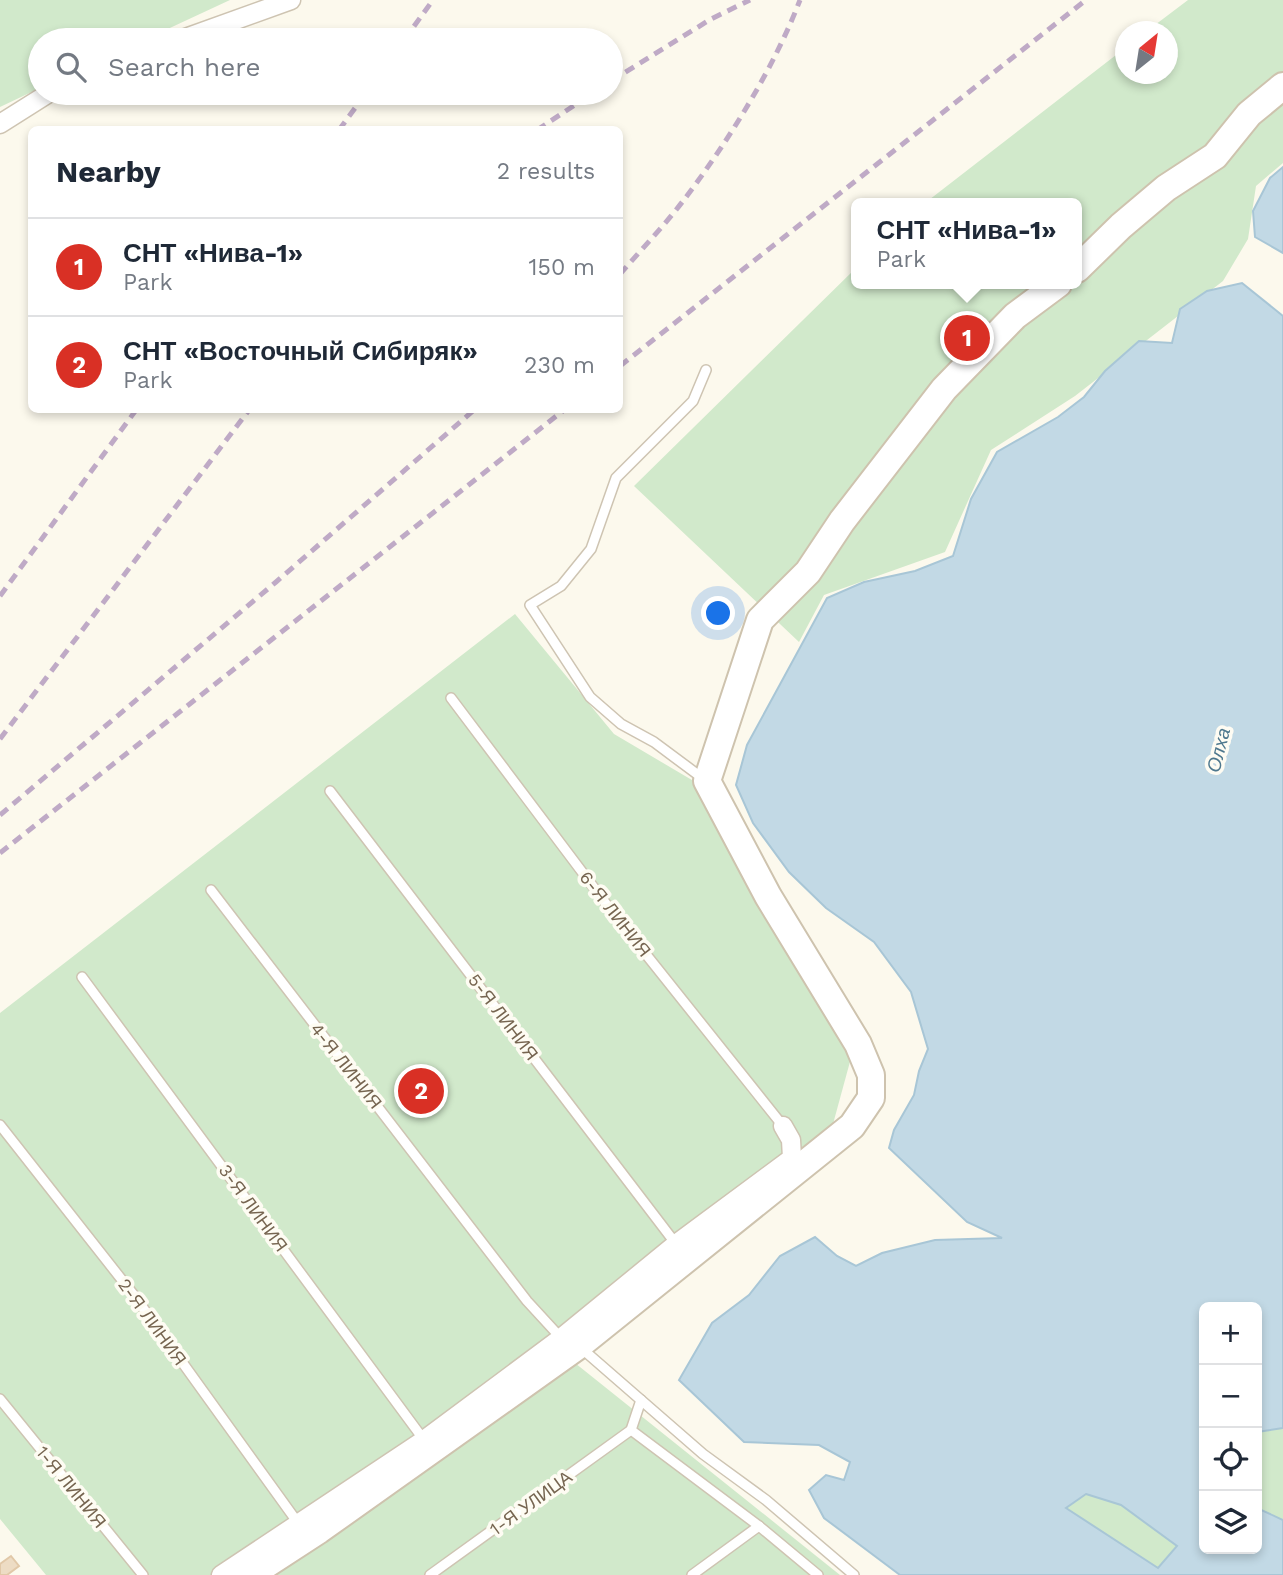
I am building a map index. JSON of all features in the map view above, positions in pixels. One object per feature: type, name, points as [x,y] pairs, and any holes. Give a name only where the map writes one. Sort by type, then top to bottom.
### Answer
[{"type":"street","points":[[207,28],[260,5],[291,0]]},
{"type":"street","points":[[1082,264],[1166,188],[1215,156],[1249,114],[1283,86]]},
{"type":"street","points":[[0,124],[30,105]]},
{"type":"street","points":[[250,1575],[319,1530],[852,1126],[871,1098],[871,1075],[858,1044],[768,896],[707,781],[760,620],[808,572],[842,521],[944,389],[1016,316],[1051,289]]},
{"type":"street","points":[[221,1575],[570,1342],[676,1244],[792,1158],[791,1140],[783,1126]]},
{"type":"lane","points":[[706,370],[693,401],[616,478],[591,549],[561,586],[530,605],[590,697],[621,724],[653,742],[707,781]]},
{"type":"lane","name":"6-Я ЛИНИЯ","points":[[451,698],[613,913],[783,1126]]},
{"type":"lane","name":"5-Я ЛИНИЯ","points":[[330,791],[676,1244]]},
{"type":"lane","name":"4-Я ЛИНИЯ","points":[[211,890],[518,1290],[570,1342],[703,1454],[766,1500],[854,1575]]},
{"type":"lane","name":"3-Я ЛИНИЯ","points":[[82,977],[424,1440]]},
{"type":"lane","name":"2-Я ЛИНИЯ","points":[[0,1125],[133,1294],[298,1523]]},
{"type":"lane","name":"1-Я ЛИНИЯ","points":[[0,1399],[143,1575]]},
{"type":"lane","points":[[641,1400],[631,1430],[759,1526],[818,1575]]},
{"type":"lane","name":"1-Я УЛИЦА","points":[[430,1575],[631,1430]]},
{"type":"lane","points":[[692,1575],[759,1526]]},
{"type":"green space","points":[[0,0],[230,0],[170,28],[28,28],[28,94],[0,107]]},
{"type":"green space","points":[[1188,0],[1283,0],[1283,163],[1256,186],[1248,239],[1223,281],[1075,396],[991,450],[945,552],[824,595],[799,642],[634,486],[851,273],[851,289],[1082,289],[1082,198],[931,198],[1115,56],[1115,84],[1178,84],[1178,21],[1160,21]]},
{"type":"green space","points":[[515,614],[614,734],[697,783],[851,1058],[833,1124],[560,1351],[840,1575],[46,1575],[0,1519],[0,1013]]},
{"type":"green space","points":[[1283,1428],[1283,1520],[1262,1510],[1262,1431]]},
{"type":"green space","points":[[1086,1493],[1121,1505],[1177,1546],[1158,1568],[1065,1508]]},
{"type":"water","points":[[1283,167],[1283,253],[1255,237],[1253,211],[1270,178]]},
{"type":"water","name":"Олха","points":[[1242,283],[1283,316],[1283,1428],[1262,1431],[1262,1302],[1199,1302],[1199,1554],[1262,1554],[1262,1510],[1283,1520],[1283,1575],[900,1575],[824,1518],[809,1490],[826,1475],[844,1480],[850,1462],[819,1445],[744,1442],[679,1380],[712,1323],[749,1295],[780,1256],[815,1237],[837,1256],[856,1266],[882,1253],[935,1240],[1002,1238],[967,1222],[889,1148],[894,1130],[914,1095],[919,1071],[928,1049],[911,992],[874,942],[826,908],[789,872],[753,823],[736,785],[747,745],[827,598],[864,582],[915,571],[953,556],[971,499],[997,452],[1058,417],[1084,397],[1105,371],[1139,341],[1172,343],[1180,309],[1207,291]],"holes":[[[1086,1494],[1121,1505],[1177,1546],[1158,1568],[1066,1508]]]},
{"type":"building","points":[[11,1556],[19,1566],[7,1575],[0,1575],[0,1564]]},
{"type":"railway","points":[[413,28],[433,0]]},
{"type":"railway","points":[[623,74],[711,19],[750,0]]},
{"type":"railway","points":[[623,271],[676,210],[717,154],[749,104],[777,52],[800,0]]},
{"type":"railway","points":[[623,364],[1086,0]]},
{"type":"railway","points":[[342,126],[357,105]]},
{"type":"railway","points":[[543,126],[575,105]]},
{"type":"railway","points":[[0,596],[134,413]]},
{"type":"railway","points":[[0,739],[247,413]]},
{"type":"railway","points":[[0,815],[276,582],[471,413]]},
{"type":"railway","points":[[0,853],[560,413]]},
{"type":"place","name":"СНТ «Нива-1»","points":[[967,338]]},
{"type":"place","name":"СНТ «Восточный Сибиряк»","points":[[421,1091]]}]
